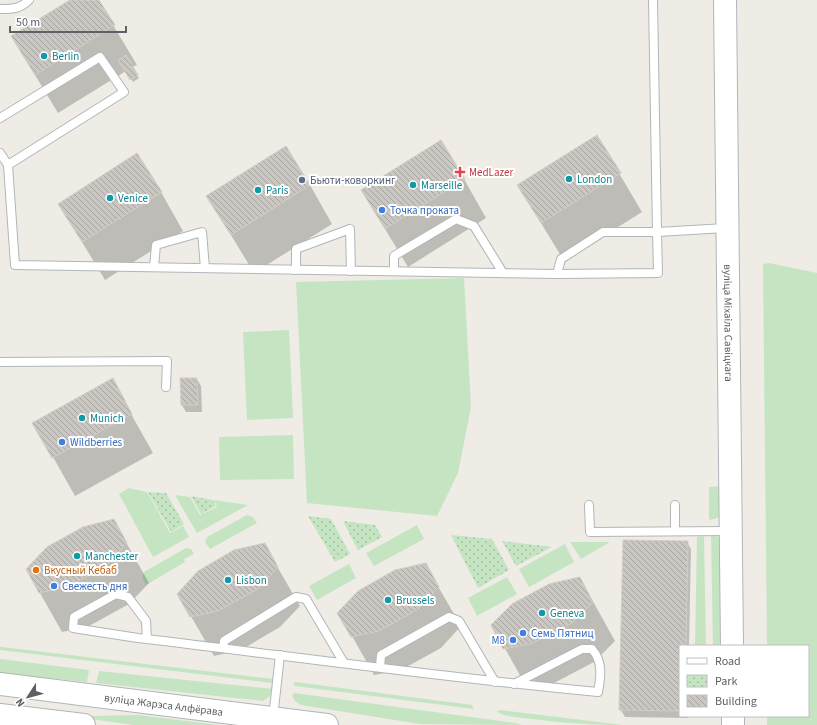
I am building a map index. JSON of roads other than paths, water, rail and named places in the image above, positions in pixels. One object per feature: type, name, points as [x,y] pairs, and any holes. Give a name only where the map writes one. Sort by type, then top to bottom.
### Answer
[{"type":"street","name":"вуліца Міхаіла Савіцкага","points":[[725,0],[732,645]]},
{"type":"street","name":"вуліца Жарэса Алфёрава","points":[[0,684],[327,725]]},
{"type":"street","points":[[0,715],[84,725]]},
{"type":"lane","points":[[0,9],[17,9],[29,0]]},
{"type":"lane","points":[[0,153],[8,165],[15,265],[557,274],[658,273],[653,0]]},
{"type":"lane","points":[[0,118],[100,57],[124,92],[8,165]]},
{"type":"lane","points":[[394,271],[394,256],[456,219],[474,226],[503,273]]},
{"type":"lane","points":[[557,274],[561,260],[603,232],[657,232],[728,228]]},
{"type":"lane","points":[[296,270],[296,250],[350,229],[351,271]]},
{"type":"lane","points":[[154,267],[156,245],[202,232],[205,268]]},
{"type":"lane","points":[[0,362],[167,361],[166,387]]},
{"type":"lane","points":[[589,505],[590,532],[675,530],[731,531]]},
{"type":"lane","points":[[674,505],[675,530]]},
{"type":"lane","points":[[147,639],[146,621],[128,597],[116,594],[74,617],[73,628],[147,639],[495,682],[514,684],[598,692],[600,680],[600,658],[592,649],[582,649],[514,684]]},
{"type":"lane","points":[[223,648],[224,641],[296,597],[306,599],[344,663]]},
{"type":"lane","points":[[380,667],[381,655],[449,617],[459,620],[495,682]]},
{"type":"lane","points":[[273,718],[280,655]]},
{"type":"place","name":"Berlin","points":[[44,56]]},
{"type":"place","name":"MedLazer","points":[[460,172]]},
{"type":"place","name":"London","points":[[569,179]]},
{"type":"place","name":"Бьюти-коворкинг","points":[[302,180]]},
{"type":"place","name":"Marseille","points":[[413,185]]},
{"type":"place","name":"Paris","points":[[258,190]]},
{"type":"place","name":"Venice","points":[[110,198]]},
{"type":"place","name":"Точка проката","points":[[382,210]]},
{"type":"place","name":"Munich","points":[[82,418]]},
{"type":"place","name":"Wildberries","points":[[62,442]]},
{"type":"place","name":"Manchester","points":[[77,556]]},
{"type":"place","name":"Вкусный Кебаб","points":[[36,570]]},
{"type":"place","name":"Lisbon","points":[[228,580]]},
{"type":"place","name":"Cвежесть дня","points":[[54,586]]},
{"type":"place","name":"Brussels","points":[[388,600]]},
{"type":"place","name":"Geneva","points":[[542,613]]},
{"type":"place","name":"Семь Пятниц","points":[[523,633]]},
{"type":"place","name":"М8","points":[[513,640]]}]
